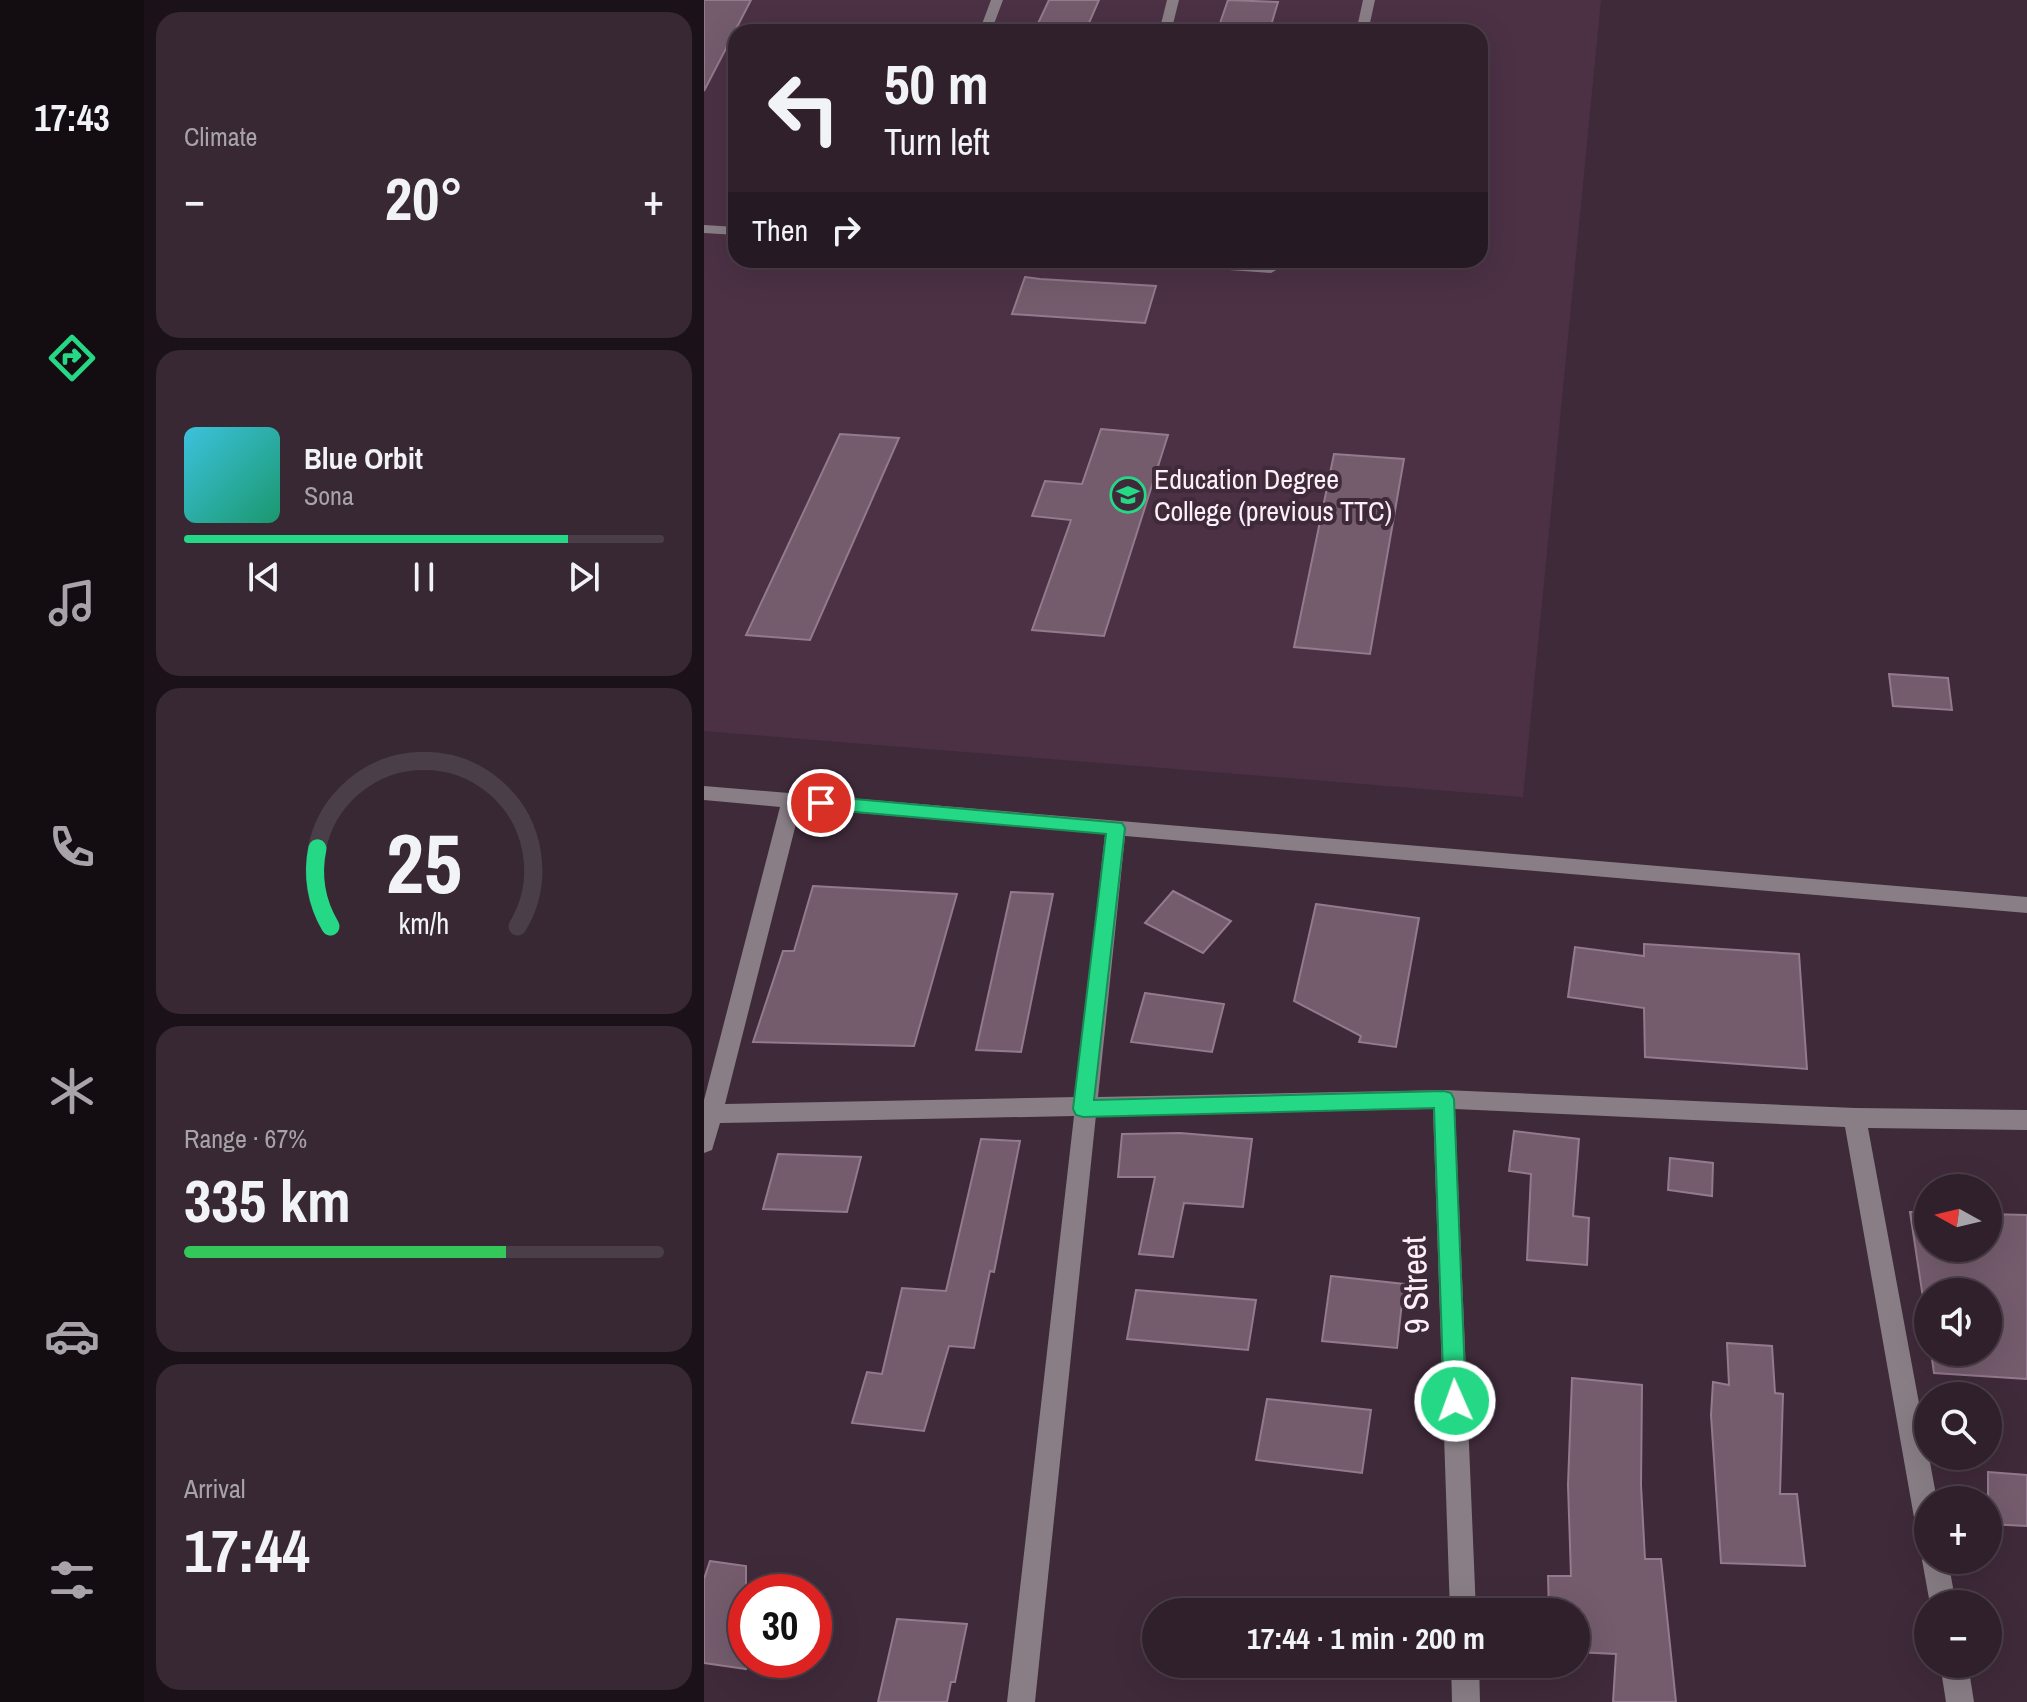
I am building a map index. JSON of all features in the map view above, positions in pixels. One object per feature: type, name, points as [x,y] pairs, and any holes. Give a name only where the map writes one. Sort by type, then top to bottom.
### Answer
[{"type":"street","points":[[988,24],[997,0]]},
{"type":"street","points":[[1167,24],[1173,0]]},
{"type":"street","points":[[1364,24],[1369,0]]},
{"type":"street","points":[[704,229],[728,230]]},
{"type":"street","points":[[1261,268],[1271,269]]},
{"type":"street","points":[[704,793],[2027,905]]},
{"type":"street","points":[[704,1143],[708,1114],[792,800]]},
{"type":"street","points":[[1021,1702],[1083,1109],[1116,828]]},
{"type":"street","points":[[708,1114],[1083,1109],[1444,1099],[1855,1118],[2027,1120]]},
{"type":"street","name":"9 Street","points":[[1444,1099],[1462,1598]]},
{"type":"street","points":[[1855,1118],[1921,1486]]},
{"type":"street","points":[[1465,1678],[1466,1702]]},
{"type":"street","points":[[1956,1678],[1960,1702]]},
{"type":"shaded area","name":"Education Degree College (previous TTC)","points":[[704,0],[1601,0],[1523,797],[704,731]]},
{"type":"building","points":[[704,0],[751,0],[739,24],[728,24],[728,45],[704,91]]},
{"type":"building","points":[[1049,0],[1099,0],[1088,24],[1038,24]]},
{"type":"building","points":[[1228,0],[1278,2],[1271,24],[1220,24]]},
{"type":"building","points":[[1025,277],[1156,286],[1145,323],[1012,314]]},
{"type":"building","points":[[1101,429],[1168,435],[1104,636],[1032,630],[1071,520],[1032,516],[1045,481],[1082,484]]},
{"type":"building","points":[[840,434],[899,438],[810,640],[746,635]]},
{"type":"building","points":[[1334,454],[1404,459],[1370,654],[1294,647]]},
{"type":"building","points":[[1889,674],[1948,678],[1952,710],[1893,706]]},
{"type":"building","points":[[813,886],[957,894],[914,1046],[753,1042],[783,951],[794,951]]},
{"type":"building","points":[[1173,891],[1231,921],[1203,953],[1145,923]]},
{"type":"building","points":[[1011,892],[1053,894],[1021,1052],[976,1050]]},
{"type":"building","points":[[1316,904],[1419,918],[1396,1047],[1359,1042],[1361,1036],[1294,1001]]},
{"type":"building","points":[[1644,944],[1799,954],[1807,1069],[1645,1057],[1644,1008],[1568,997],[1575,947],[1644,956]]},
{"type":"building","points":[[1145,993],[1224,1004],[1212,1052],[1131,1042]]},
{"type":"building","points":[[1514,1131],[1579,1139],[1573,1216],[1589,1218],[1587,1265],[1527,1260],[1531,1174],[1509,1171]]},
{"type":"building","points":[[1180,1133],[1252,1139],[1243,1207],[1184,1203],[1173,1257],[1139,1254],[1155,1177],[1118,1177],[1122,1134]]},
{"type":"building","points":[[981,1139],[1020,1141],[994,1272],[990,1271],[974,1348],[949,1346],[924,1431],[852,1423],[867,1372],[882,1374],[902,1288],[946,1291]]},
{"type":"building","points":[[778,1154],[861,1157],[847,1212],[763,1209]]},
{"type":"building","points":[[1670,1158],[1713,1163],[1712,1196],[1668,1190]]},
{"type":"building","points":[[1910,1212],[1914,1212],[1914,1238]]},
{"type":"building","points":[[2002,1214],[2027,1215],[2027,1379],[1934,1373],[1933,1366],[2002,1366],[2002,1278],[1920,1278],[1918,1262],[2002,1262]]},
{"type":"building","points":[[1331,1276],[1404,1284],[1397,1348],[1322,1341]]},
{"type":"building","points":[[1136,1290],[1256,1300],[1248,1350],[1127,1339]]},
{"type":"building","points":[[1727,1343],[1772,1346],[1775,1393],[1783,1394],[1780,1494],[1797,1494],[1805,1566],[1721,1563],[1711,1415],[1713,1382],[1729,1385]]},
{"type":"building","points":[[1572,1378],[1642,1385],[1641,1485],[1645,1559],[1661,1559],[1676,1702],[1613,1702],[1616,1654],[1590,1653],[1590,1598],[1549,1598],[1548,1576],[1571,1576],[1568,1485]]},
{"type":"building","points":[[1267,1399],[1371,1410],[1362,1473],[1256,1460]]},
{"type":"building","points":[[1988,1472],[2027,1475],[2027,1526],[2002,1525],[2002,1486],[1988,1486]]},
{"type":"building","points":[[710,1561],[746,1566],[746,1574],[728,1574],[728,1666],[704,1663],[704,1579]]},
{"type":"building","points":[[897,1619],[967,1624],[955,1682],[951,1682],[947,1702],[878,1702]]},
{"type":"place","name":"Education Degree College (previous TTC)","points":[[1128,495]]},
{"type":"route","points":[[821,803],[1116,828],[1083,1109],[1444,1099],[1455,1401]]}]
